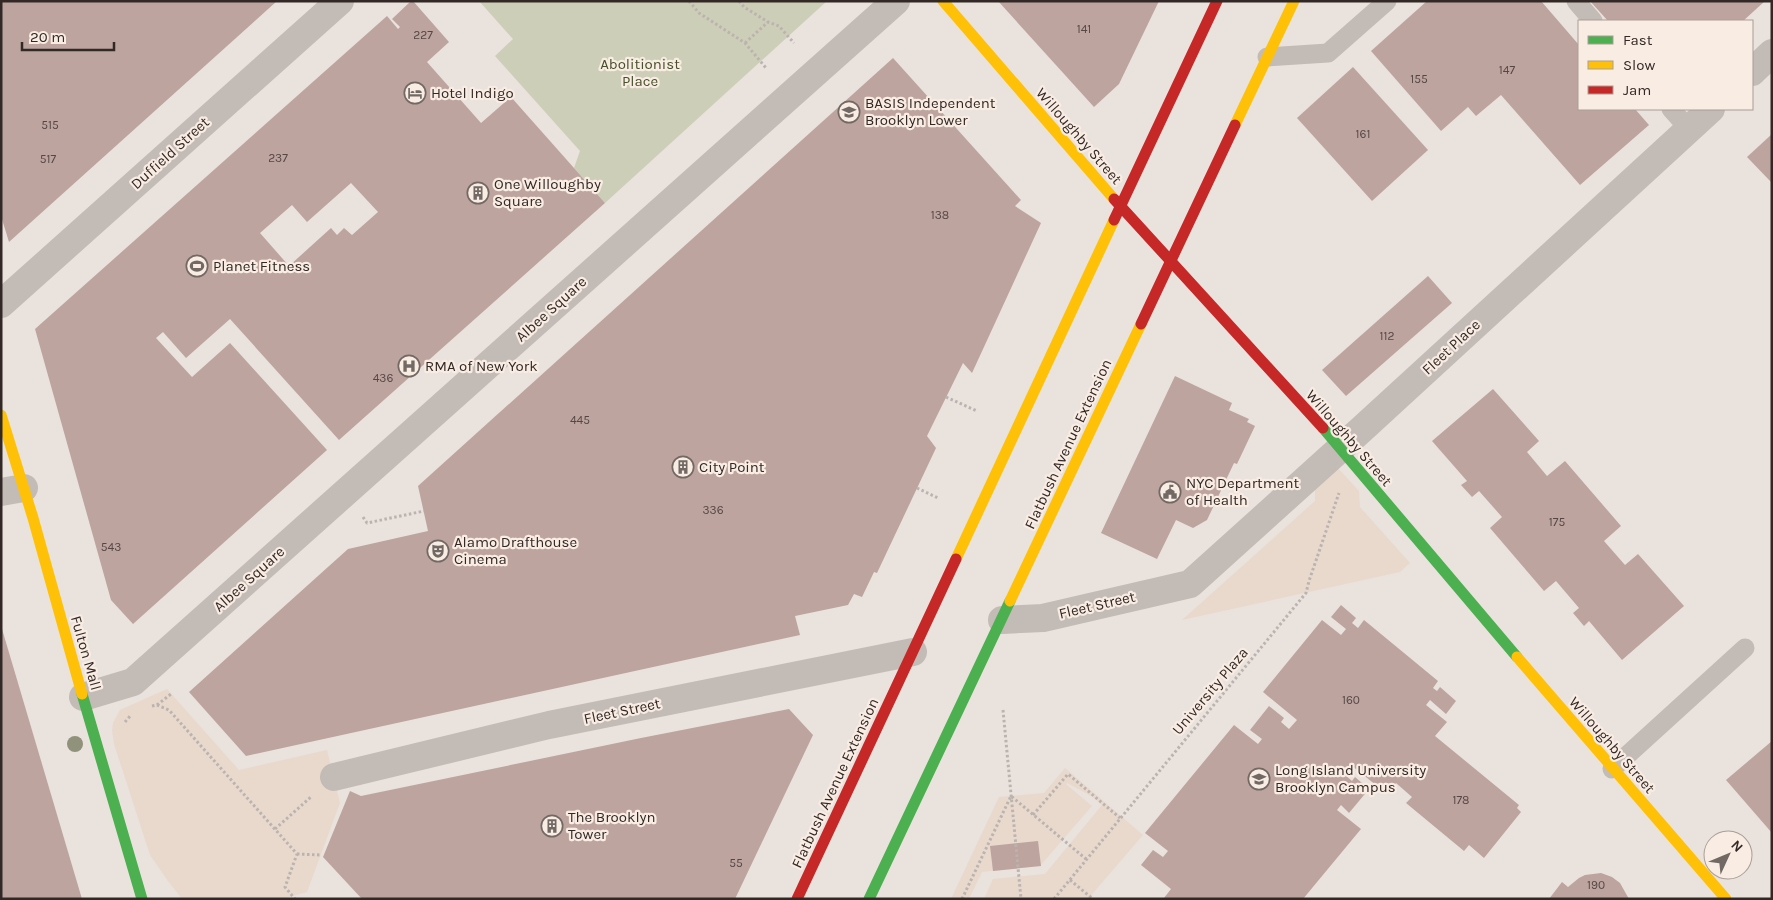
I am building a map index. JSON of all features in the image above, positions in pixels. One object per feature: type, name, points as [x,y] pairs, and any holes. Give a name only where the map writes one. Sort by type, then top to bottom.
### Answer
[{"type":"main road","name":"Willoughby Street","points":[[943,1],[1121,208],[1339,449],[1612,769],[1726,899]]},
{"type":"main road","name":"Flatbush Avenue Extension","points":[[797,899],[1217,1]]},
{"type":"main road","name":"Flatbush Avenue Extension","points":[[869,899],[1294,1]]},
{"type":"main road","name":"Fulton Mall","points":[[1,415],[13,490],[83,697],[142,899]]},
{"type":"street","name":"Duffield Street","points":[[1,304],[340,1]]},
{"type":"street","name":"Albee Square","points":[[83,697],[133,682],[896,1]]},
{"type":"street","points":[[1753,71],[1772,54]]},
{"type":"street","name":"Fleet Place","points":[[1190,584],[1339,449],[1680,119],[1708,110]]},
{"type":"street","name":"Fleet Street","points":[[1002,620],[1043,618],[1190,584]]},
{"type":"street","name":"Fleet Street","points":[[334,777],[549,726],[913,652]]},
{"type":"lane","points":[[1268,57],[1328,53],[1387,1]]},
{"type":"lane","points":[[1576,1],[1592,20]]},
{"type":"lane","points":[[1612,769],[1745,648]]},
{"type":"path","points":[[689,1],[699,13],[745,43],[766,68]]},
{"type":"path","points":[[739,1],[744,7],[768,22],[779,26],[794,43]]},
{"type":"path","points":[[745,43],[768,22]]},
{"type":"path","points":[[946,397],[977,411]]},
{"type":"path","points":[[917,488],[938,498]]},
{"type":"path","name":"University Plaza","points":[[1054,899],[1306,593],[1337,496],[1341,491]]},
{"type":"path","points":[[360,515],[368,523],[424,511]]},
{"type":"path","points":[[157,706],[171,694]]},
{"type":"path","points":[[144,706],[157,706],[169,710],[297,854],[321,855]]},
{"type":"path","points":[[1003,710],[1020,899]]},
{"type":"path","points":[[125,722],[133,712]]},
{"type":"path","points":[[1033,815],[1068,774],[1120,818]]},
{"type":"path","points":[[275,829],[334,777]]},
{"type":"path","points":[[1011,796],[1086,859]]},
{"type":"path","points":[[962,899],[1011,796]]},
{"type":"path","points":[[295,899],[285,887],[297,854]]},
{"type":"path","points":[[1070,880],[1093,899]]},
{"type":"green space","name":"Abolitionist Place","points":[[479,1],[827,1],[605,203],[574,168],[580,151],[495,56],[513,39]]},
{"type":"shaded area","points":[[1337,467],[1359,491],[1360,507],[1410,563],[1400,572],[1182,620],[1315,501],[1315,485]]},
{"type":"shaded area","points":[[167,689],[239,770],[327,750],[340,803],[307,892],[282,899],[182,899],[150,855],[114,744],[112,730],[113,723],[120,710]]},
{"type":"shaded area","points":[[1065,768],[1143,835],[1088,899],[984,899],[993,879],[1045,874],[1102,805],[1093,797],[1067,783],[1092,806],[1040,866],[982,872],[969,899],[951,899],[999,797],[1044,793]]},
{"type":"building","points":[[1,1],[277,1],[9,242],[1,216]]},
{"type":"building","points":[[413,1],[449,42],[427,62],[481,123],[511,97],[605,203],[339,440],[230,319],[186,358],[163,332],[156,338],[192,377],[230,343],[327,450],[133,624],[111,600],[35,329],[387,16],[398,29],[400,27],[392,19]],"holes":[[[351,183],[378,212],[352,235],[344,228],[337,235],[331,228],[289,266],[260,233],[292,205],[307,222]]]},
{"type":"building","points":[[998,1],[1159,1],[1119,84],[1094,107]]},
{"type":"building","points":[[1427,1],[1541,1],[1578,44],[1578,110],[1636,110],[1649,125],[1580,185],[1501,95],[1476,116],[1468,107],[1441,131],[1371,51]]},
{"type":"building","points":[[1590,1],[1765,1],[1744,20],[1607,20]]},
{"type":"building","name":"City Point","points":[[893,58],[1021,200],[1015,206],[1041,223],[972,373],[963,363],[927,436],[936,448],[877,573],[874,572],[862,597],[854,594],[848,605],[795,616],[800,635],[246,756],[189,692],[348,549],[428,531],[418,486]]},
{"type":"building","points":[[1353,67],[1428,150],[1372,201],[1297,118]]},
{"type":"building","points":[[1772,134],[1772,183],[1747,157]]},
{"type":"building","points":[[1428,276],[1452,303],[1346,396],[1322,370]]},
{"type":"building","name":"NYC Department of Health","points":[[1175,376],[1232,403],[1229,410],[1249,419],[1247,422],[1255,426],[1237,464],[1234,463],[1207,520],[1193,528],[1176,520],[1157,559],[1101,533]]},
{"type":"building","points":[[1493,389],[1539,441],[1527,452],[1547,476],[1565,461],[1621,526],[1604,541],[1625,565],[1638,554],[1684,606],[1622,660],[1589,621],[1584,626],[1573,613],[1579,608],[1556,581],[1544,591],[1490,528],[1502,517],[1479,491],[1472,497],[1461,485],[1467,481],[1432,441]]},
{"type":"building","points":[[1341,605],[1356,618],[1352,623],[1358,628],[1364,620],[1438,681],[1433,688],[1437,691],[1440,687],[1456,701],[1446,714],[1430,700],[1426,705],[1447,722],[1435,736],[1519,805],[1517,808],[1521,812],[1484,858],[1469,845],[1464,851],[1406,803],[1412,797],[1396,783],[1387,794],[1351,765],[1344,774],[1352,781],[1355,777],[1369,789],[1349,813],[1341,805],[1337,810],[1361,829],[1303,899],[1164,898],[1171,889],[1141,865],[1153,850],[1163,857],[1168,851],[1145,833],[1234,725],[1258,744],[1262,739],[1250,730],[1269,706],[1284,718],[1281,722],[1289,729],[1297,720],[1263,692],[1322,620],[1341,635],[1346,629],[1331,617]]},
{"type":"building","points":[[2,629],[82,899],[1,899]]},
{"type":"building","name":"The Brooklyn Tower","points":[[789,709],[813,735],[735,899],[362,899],[323,857],[350,791],[361,796]]},
{"type":"building","points":[[1772,741],[1772,833],[1726,780]]},
{"type":"building","points":[[1038,841],[1041,866],[993,871],[990,846]]},
{"type":"building","points":[[1601,873],[1612,877],[1620,883],[1629,899],[1549,899],[1562,882],[1568,887],[1585,875]]},
{"type":"traffic: fast","points":[[1323,428],[1517,657]]},
{"type":"traffic: fast","points":[[869,899],[1010,601]]},
{"type":"traffic: fast","points":[[82,694],[142,899]]},
{"type":"traffic: slow","points":[[943,1],[1114,199]]},
{"type":"traffic: slow","points":[[1235,125],[1294,1]]},
{"type":"traffic: slow","points":[[956,559],[1114,220]]},
{"type":"traffic: slow","points":[[1010,601],[1141,324]]},
{"type":"traffic: slow","points":[[1,415],[33,518],[82,694]]},
{"type":"traffic: slow","points":[[1517,657],[1726,899]]},
{"type":"traffic: jam","points":[[1114,220],[1217,1]]},
{"type":"traffic: jam","points":[[1141,324],[1235,125]]},
{"type":"traffic: jam","points":[[1114,199],[1323,428]]},
{"type":"traffic: jam","points":[[797,899],[956,559]]},
{"type":"place","name":"Hotel Indigo","points":[[415,93]]},
{"type":"place","name":"BASIS Independent Brooklyn Lower","points":[[849,112]]},
{"type":"place","name":"One Willoughby Square","points":[[478,193]]},
{"type":"place","name":"Planet Fitness","points":[[197,266]]},
{"type":"place","name":"RMA of New York","points":[[409,366]]},
{"type":"place","name":"City Point","points":[[683,467]]},
{"type":"place","name":"NYC Department of Health","points":[[1170,492]]},
{"type":"place","name":"Alamo Drafthouse Cinema","points":[[438,551]]},
{"type":"place","name":"Long Island University Brooklyn Campus","points":[[1259,779]]},
{"type":"place","name":"The Brooklyn Tower","points":[[552,826]]}]
